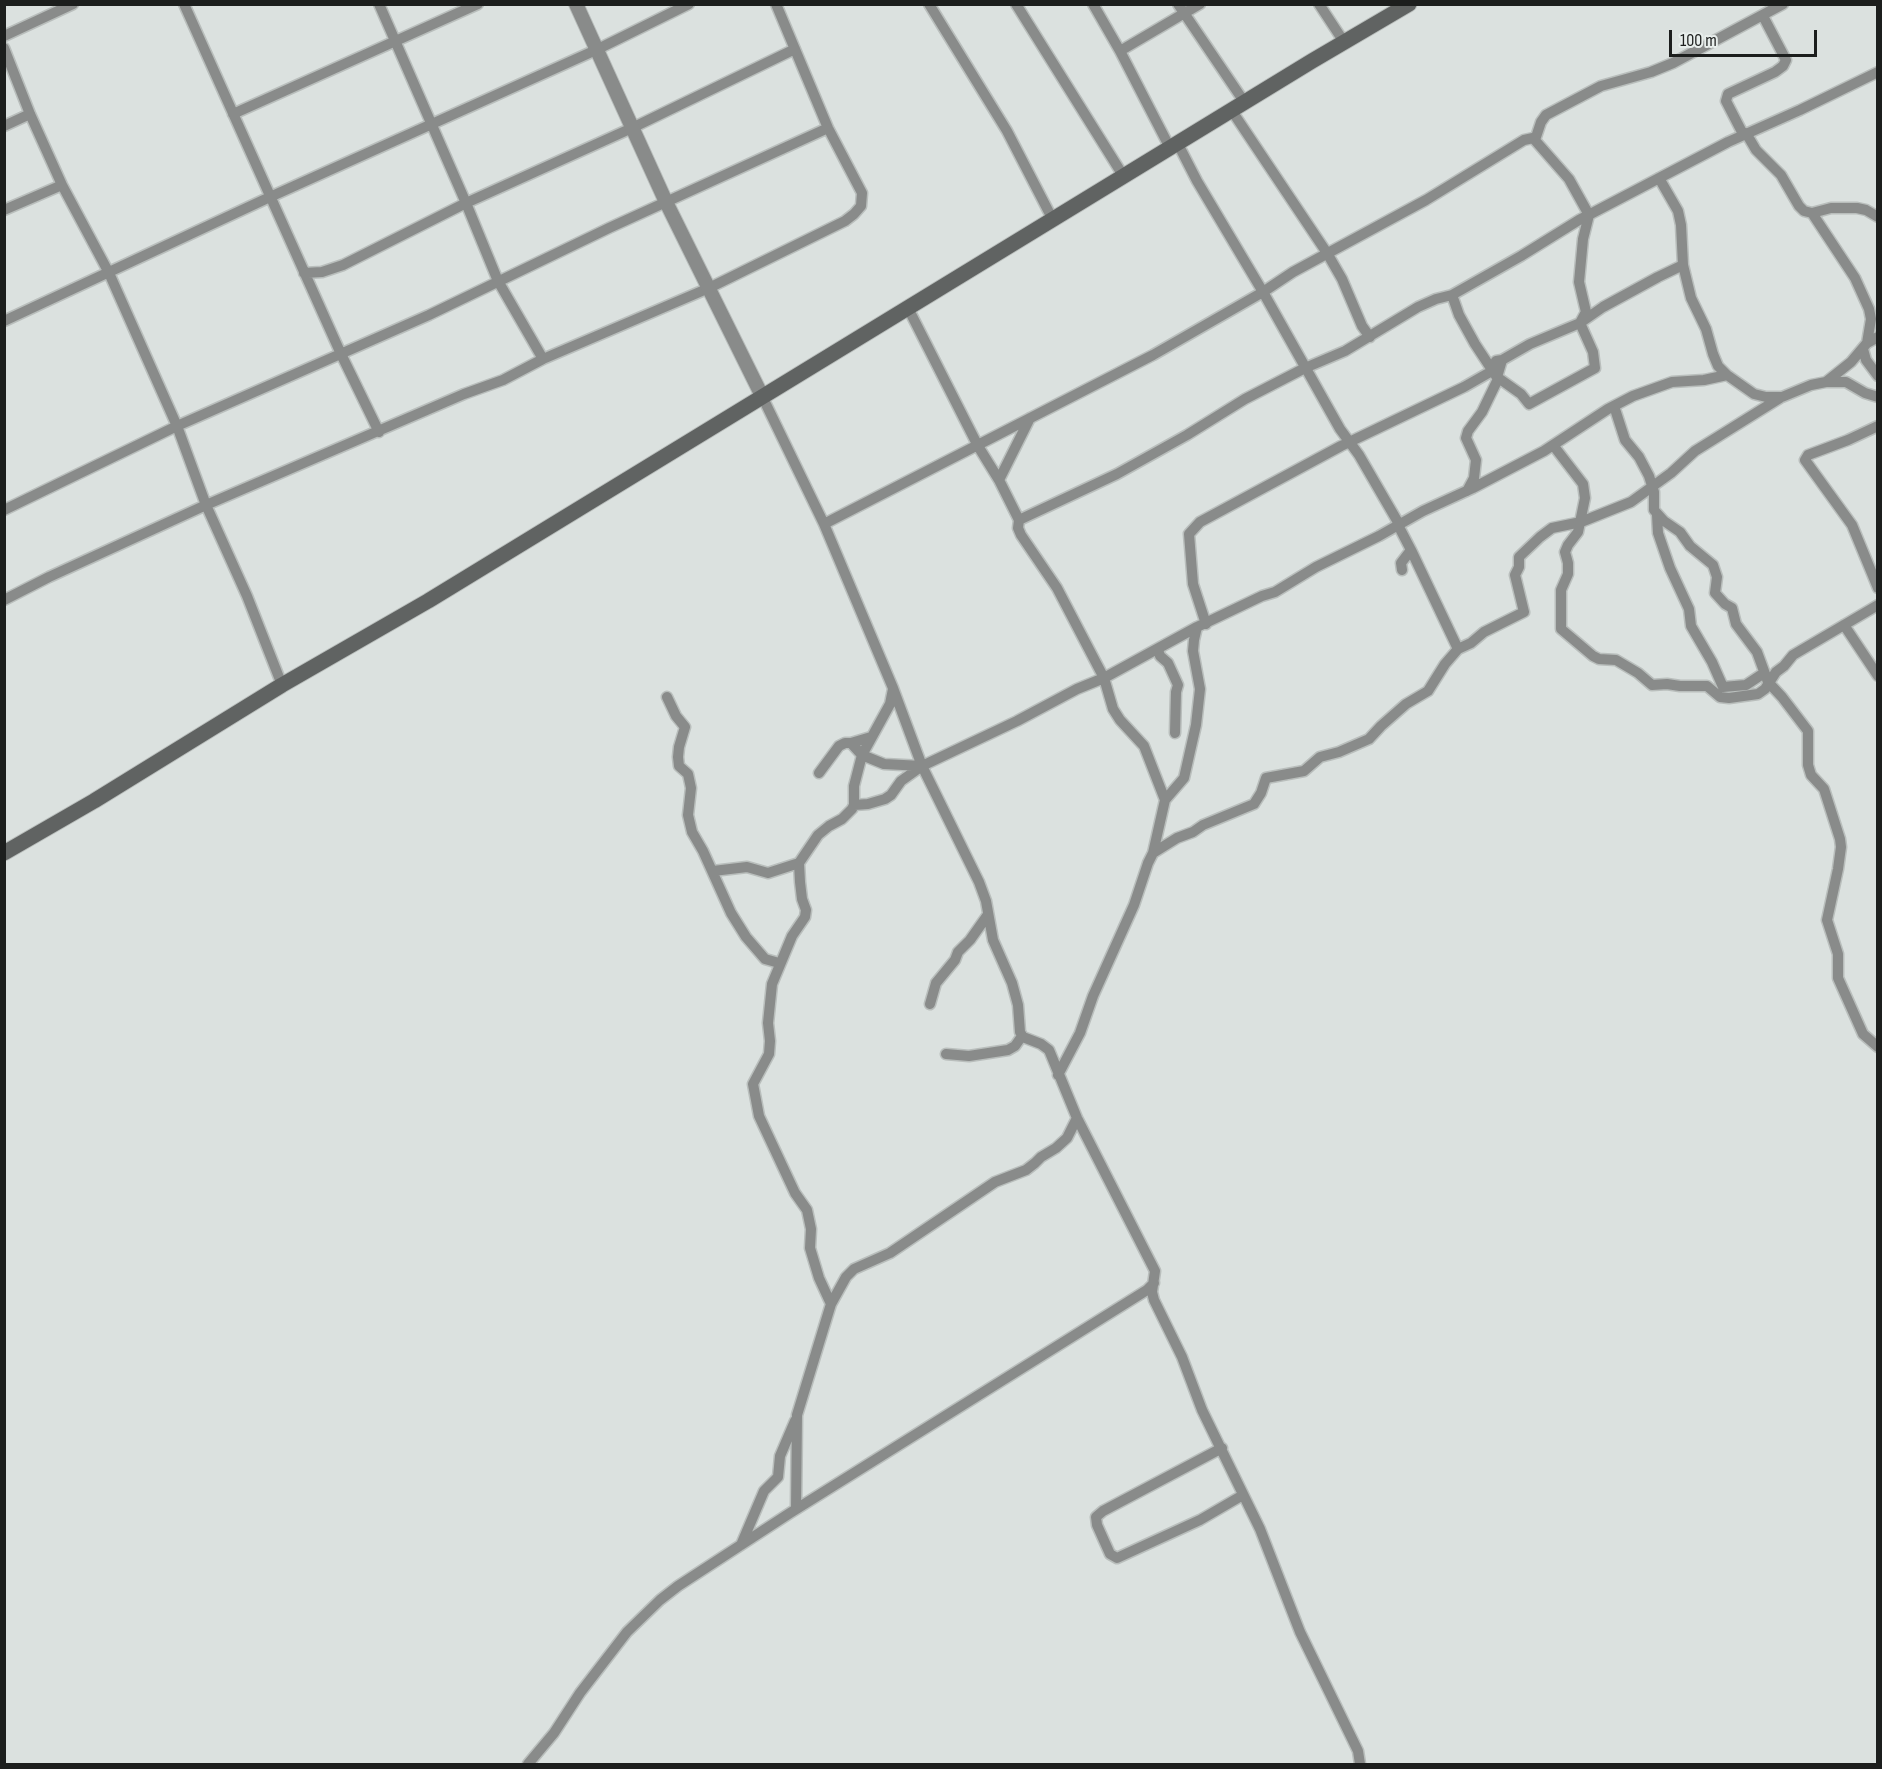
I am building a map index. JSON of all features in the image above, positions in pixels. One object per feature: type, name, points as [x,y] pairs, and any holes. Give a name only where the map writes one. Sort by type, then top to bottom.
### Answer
[{"type":"main road","points":[[4,853],[94,801],[282,685],[428,601],[1403,6]]},
{"type":"street","points":[[4,36],[73,4]]},
{"type":"street","points":[[184,4],[304,273],[379,432]]},
{"type":"street","points":[[379,4],[498,281],[543,359]]},
{"type":"street","points":[[233,114],[478,4]]},
{"type":"street","points":[[576,4],[666,202],[824,524],[893,688],[922,766],[979,882],[986,901],[987,916],[998,955],[1012,983],[1018,1005],[1018,1025],[1022,1036],[1046,1047],[1077,1118],[1155,1271],[1154,1300],[1182,1357],[1202,1410],[1260,1529],[1300,1632],[1359,1751],[1359,1764]]},
{"type":"street","points":[[4,321],[270,197],[596,50],[689,4]]},
{"type":"street","points":[[4,600],[206,505],[464,394],[503,380],[543,359],[709,288],[844,221],[861,206],[862,193],[828,129],[776,4]]},
{"type":"street","points":[[929,4],[1007,131],[1053,220]]},
{"type":"street","points":[[1016,4],[1124,177]]},
{"type":"street","points":[[1092,4],[1174,146],[1263,292],[1340,429],[1399,524],[1458,649]]},
{"type":"street","points":[[1120,51],[1181,9],[1200,4]]},
{"type":"street","points":[[1319,4],[1344,42]]},
{"type":"street","points":[[1535,140],[1546,115],[1601,86],[1651,72],[1673,63],[1783,4]]},
{"type":"street","points":[[1181,9],[1342,279],[1362,326],[1370,337]]},
{"type":"street","points":[[1763,16],[1786,60],[1780,69],[1728,94],[1726,101],[1756,150],[1781,175],[1798,206],[1804,211],[1812,213],[1831,208],[1857,208],[1878,217]]},
{"type":"street","points":[[4,48],[62,185],[109,273],[177,426],[206,505],[247,596],[282,685]]},
{"type":"street","points":[[304,273],[322,272],[343,265],[466,203],[632,128],[795,49]]},
{"type":"street","points":[[1018,520],[1117,474],[1245,399],[1305,368],[1346,351],[1418,307],[1452,295],[1589,215],[1659,178],[1745,134],[1878,72]]},
{"type":"street","points":[[4,126],[30,114]]},
{"type":"street","points":[[4,510],[177,426],[341,354],[828,129]]},
{"type":"street","points":[[824,524],[1153,355],[1327,253],[1426,200],[1524,140],[1535,140],[1569,179],[1589,215],[1583,239],[1579,282],[1586,312],[1580,323]]},
{"type":"street","points":[[1659,178],[1678,211],[1683,265],[1691,298],[1706,329],[1718,366],[1754,394],[1782,397]]},
{"type":"street","points":[[4,210],[62,185]]},
{"type":"street","points":[[1812,213],[1855,278],[1869,309],[1871,319],[1865,346],[1866,360],[1878,376]]},
{"type":"street","points":[[1058,1075],[1080,1033],[1093,996],[1134,905],[1153,853],[1165,800],[1184,778],[1196,725],[1200,689],[1193,651],[1201,626],[1192,584],[1189,532],[1200,522],[1227,506],[1341,446],[1464,387],[1492,370],[1502,360],[1530,344],[1580,323],[1603,307],[1683,265]]},
{"type":"street","points":[[315,296],[314,284],[322,272]]},
{"type":"street","points":[[1452,295],[1459,315],[1497,382],[1479,419],[1468,430],[1466,438],[1476,460],[1474,478],[1467,491]]},
{"type":"street","points":[[908,308],[978,446],[999,480],[1018,520],[1021,535],[1057,588],[1104,678],[1113,709],[1144,746],[1165,800]]},
{"type":"street","points":[[1492,370],[1531,404],[1594,370],[1593,352],[1580,323]]},
{"type":"street","points":[[1826,382],[1878,337]]},
{"type":"street","points":[[854,805],[885,800],[901,781],[922,766],[1017,721],[1077,689],[1104,678],[1201,626],[1275,592],[1316,567],[1553,445],[1614,406],[1654,387],[1672,382],[1704,380],[1727,375]]},
{"type":"street","points":[[1153,853],[1203,825],[1254,804],[1258,800],[1266,778],[1304,771],[1320,757],[1340,752],[1370,739],[1406,704],[1428,690],[1445,663],[1458,649],[1471,643],[1484,632],[1524,612],[1515,577],[1519,567],[1519,557],[1552,528],[1581,522],[1631,502],[1671,473],[1695,451],[1782,397],[1826,382],[1846,382],[1865,393],[1878,397]]},
{"type":"street","points":[[1614,406],[1625,440],[1639,457],[1653,486],[1654,510],[1713,565],[1717,577],[1715,593],[1732,608],[1736,624],[1757,652],[1766,678],[1808,731],[1810,775],[1824,789],[1841,847],[1827,920],[1838,954],[1838,978],[1863,1034],[1878,1047]]},
{"type":"street","points":[[999,480],[1030,418]]},
{"type":"street","points":[[1878,426],[1805,459],[1852,525],[1878,588]]},
{"type":"street","points":[[1553,445],[1583,484],[1585,498],[1578,532],[1565,552],[1568,574],[1561,590],[1560,625],[1569,637],[1593,656],[1599,659],[1616,660],[1638,673],[1652,685],[1707,686],[1720,697],[1729,698],[1758,694],[1765,689],[1766,678]]},
{"type":"street","points":[[1657,515],[1658,533],[1670,568],[1689,609],[1691,626],[1724,687],[1746,685],[1766,678],[1793,655],[1878,605]]},
{"type":"street","points":[[1402,570],[1401,563],[1411,550]]},
{"type":"street","points":[[1844,625],[1878,676]]},
{"type":"street","points":[[1158,649],[1160,656],[1168,663],[1178,685],[1174,733]]},
{"type":"street","points":[[831,1304],[819,1278],[810,1248],[811,1230],[807,1210],[795,1193],[759,1116],[754,1094],[754,1079],[764,1067],[769,1054],[770,992],[779,963],[792,936],[805,917],[800,863],[818,835],[842,819],[854,805],[854,786],[862,755],[890,704],[893,688]]},
{"type":"street","points":[[667,697],[685,731],[678,747],[678,757],[679,766],[688,774],[691,788],[688,815],[692,832],[746,937],[765,959],[779,963]]},
{"type":"street","points":[[819,773],[839,746],[871,737]]},
{"type":"street","points":[[851,743],[862,755],[884,764],[922,766]]},
{"type":"street","points":[[713,871],[747,867],[768,873],[800,863]]},
{"type":"street","points":[[930,1004],[936,983],[987,916]]},
{"type":"street","points":[[946,1054],[969,1056],[1008,1050],[1015,1046],[1022,1036]]},
{"type":"street","points":[[741,1545],[764,1491],[778,1476],[780,1456],[797,1415],[838,1287],[854,1269],[890,1253],[995,1182],[1026,1170],[1067,1138],[1077,1118]]},
{"type":"street","points":[[528,1764],[554,1733],[580,1693],[627,1632],[669,1593],[796,1509],[1147,1290],[1154,1283]]},
{"type":"street","points":[[796,1509],[797,1415]]},
{"type":"street","points":[[1222,1448],[1103,1511],[1096,1517],[1097,1525],[1110,1554],[1117,1558],[1200,1520],[1243,1495]]}]
